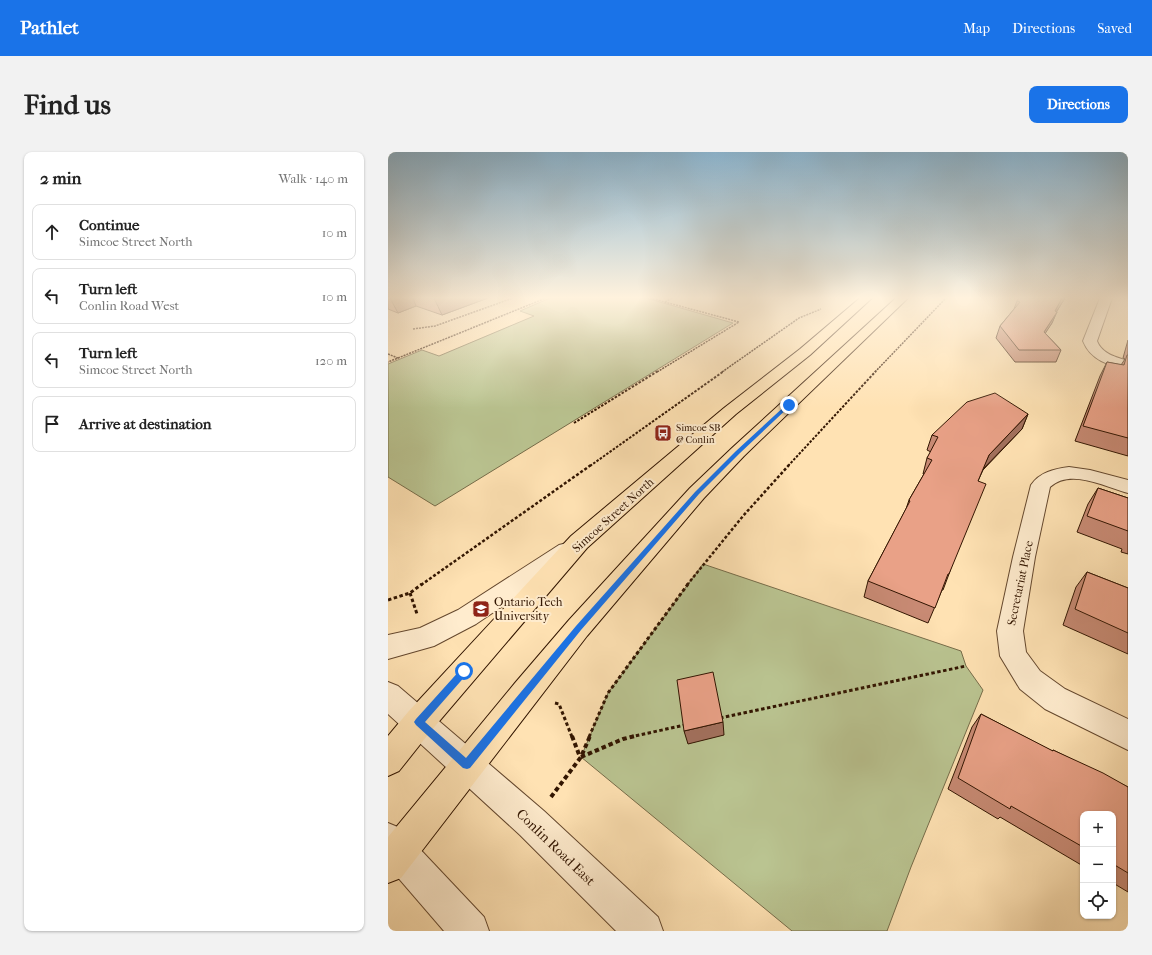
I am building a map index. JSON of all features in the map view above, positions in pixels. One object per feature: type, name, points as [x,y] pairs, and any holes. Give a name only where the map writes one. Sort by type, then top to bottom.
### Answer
[{"type":"main road","name":"Simcoe Street North","points":[[388,760],[419,722],[579,542],[730,411],[825,334]]},
{"type":"main road","points":[[391,852],[467,764],[578,628],[697,493],[738,452],[864,334]]},
{"type":"street","points":[[1092,334],[1090,341],[1092,347],[1099,354],[1108,359],[1128,364]]},
{"type":"street","name":"Secretariat Place","points":[[1128,487],[1087,475],[1065,474],[1050,477],[1041,486],[1024,557],[1010,631],[1013,656],[1030,680],[1055,699],[1128,735]]},
{"type":"street","points":[[388,647],[425,638],[467,617],[579,542]]},
{"type":"street","name":"Conlin Road East","points":[[388,695],[532,822],[644,931]]},
{"type":"street","points":[[391,852],[470,931]]},
{"type":"path","points":[[388,362],[456,334]]},
{"type":"path","points":[[574,423],[719,334]]},
{"type":"path","points":[[388,600],[410,593],[776,334]]},
{"type":"path","points":[[532,822],[580,757],[608,693],[703,564],[743,516],[838,411],[911,334]]},
{"type":"path","points":[[388,354],[398,358]]},
{"type":"path","points":[[716,719],[966,666]]},
{"type":"path","points":[[525,692],[559,704],[580,757]]},
{"type":"path","points":[[580,757],[623,739],[693,724]]},
{"type":"green space","points":[[490,334],[715,334],[435,506],[388,477],[388,364],[422,350],[439,356]]},
{"type":"green space","points":[[703,564],[961,651],[966,666],[983,690],[911,867],[887,931],[792,931],[581,757],[608,693]]},
{"type":"building","points":[[1007,334],[1046,334],[1061,350],[1019,350]]},
{"type":"building","points":[[1127,355],[1128,438],[1083,426],[1107,362],[1124,365]]},
{"type":"building","points":[[995,393],[1028,414],[989,455],[978,481],[986,484],[935,608],[868,581],[910,501],[909,500],[932,460],[927,458],[938,437],[932,435],[967,402]]},
{"type":"building","points":[[1098,488],[1128,498],[1128,531],[1087,516]]},
{"type":"building","points":[[1087,572],[1128,588],[1128,633],[1075,609]]},
{"type":"building","points":[[713,672],[723,722],[684,731],[677,680]]},
{"type":"building","points":[[981,714],[1053,751],[1103,773],[1128,787],[1128,873],[1116,866],[1116,811],[1080,811],[1080,845],[1011,806],[1010,809],[958,778]]},
{"type":"place","name":"Simcoe SB @ Conlin","points":[[663,433]]},
{"type":"place","name":"Ontario Tech University","points":[[481,609]]},
{"type":"route","points":[[464,671],[419,722],[467,764],[578,628],[697,493],[738,452],[789,405]]}]
